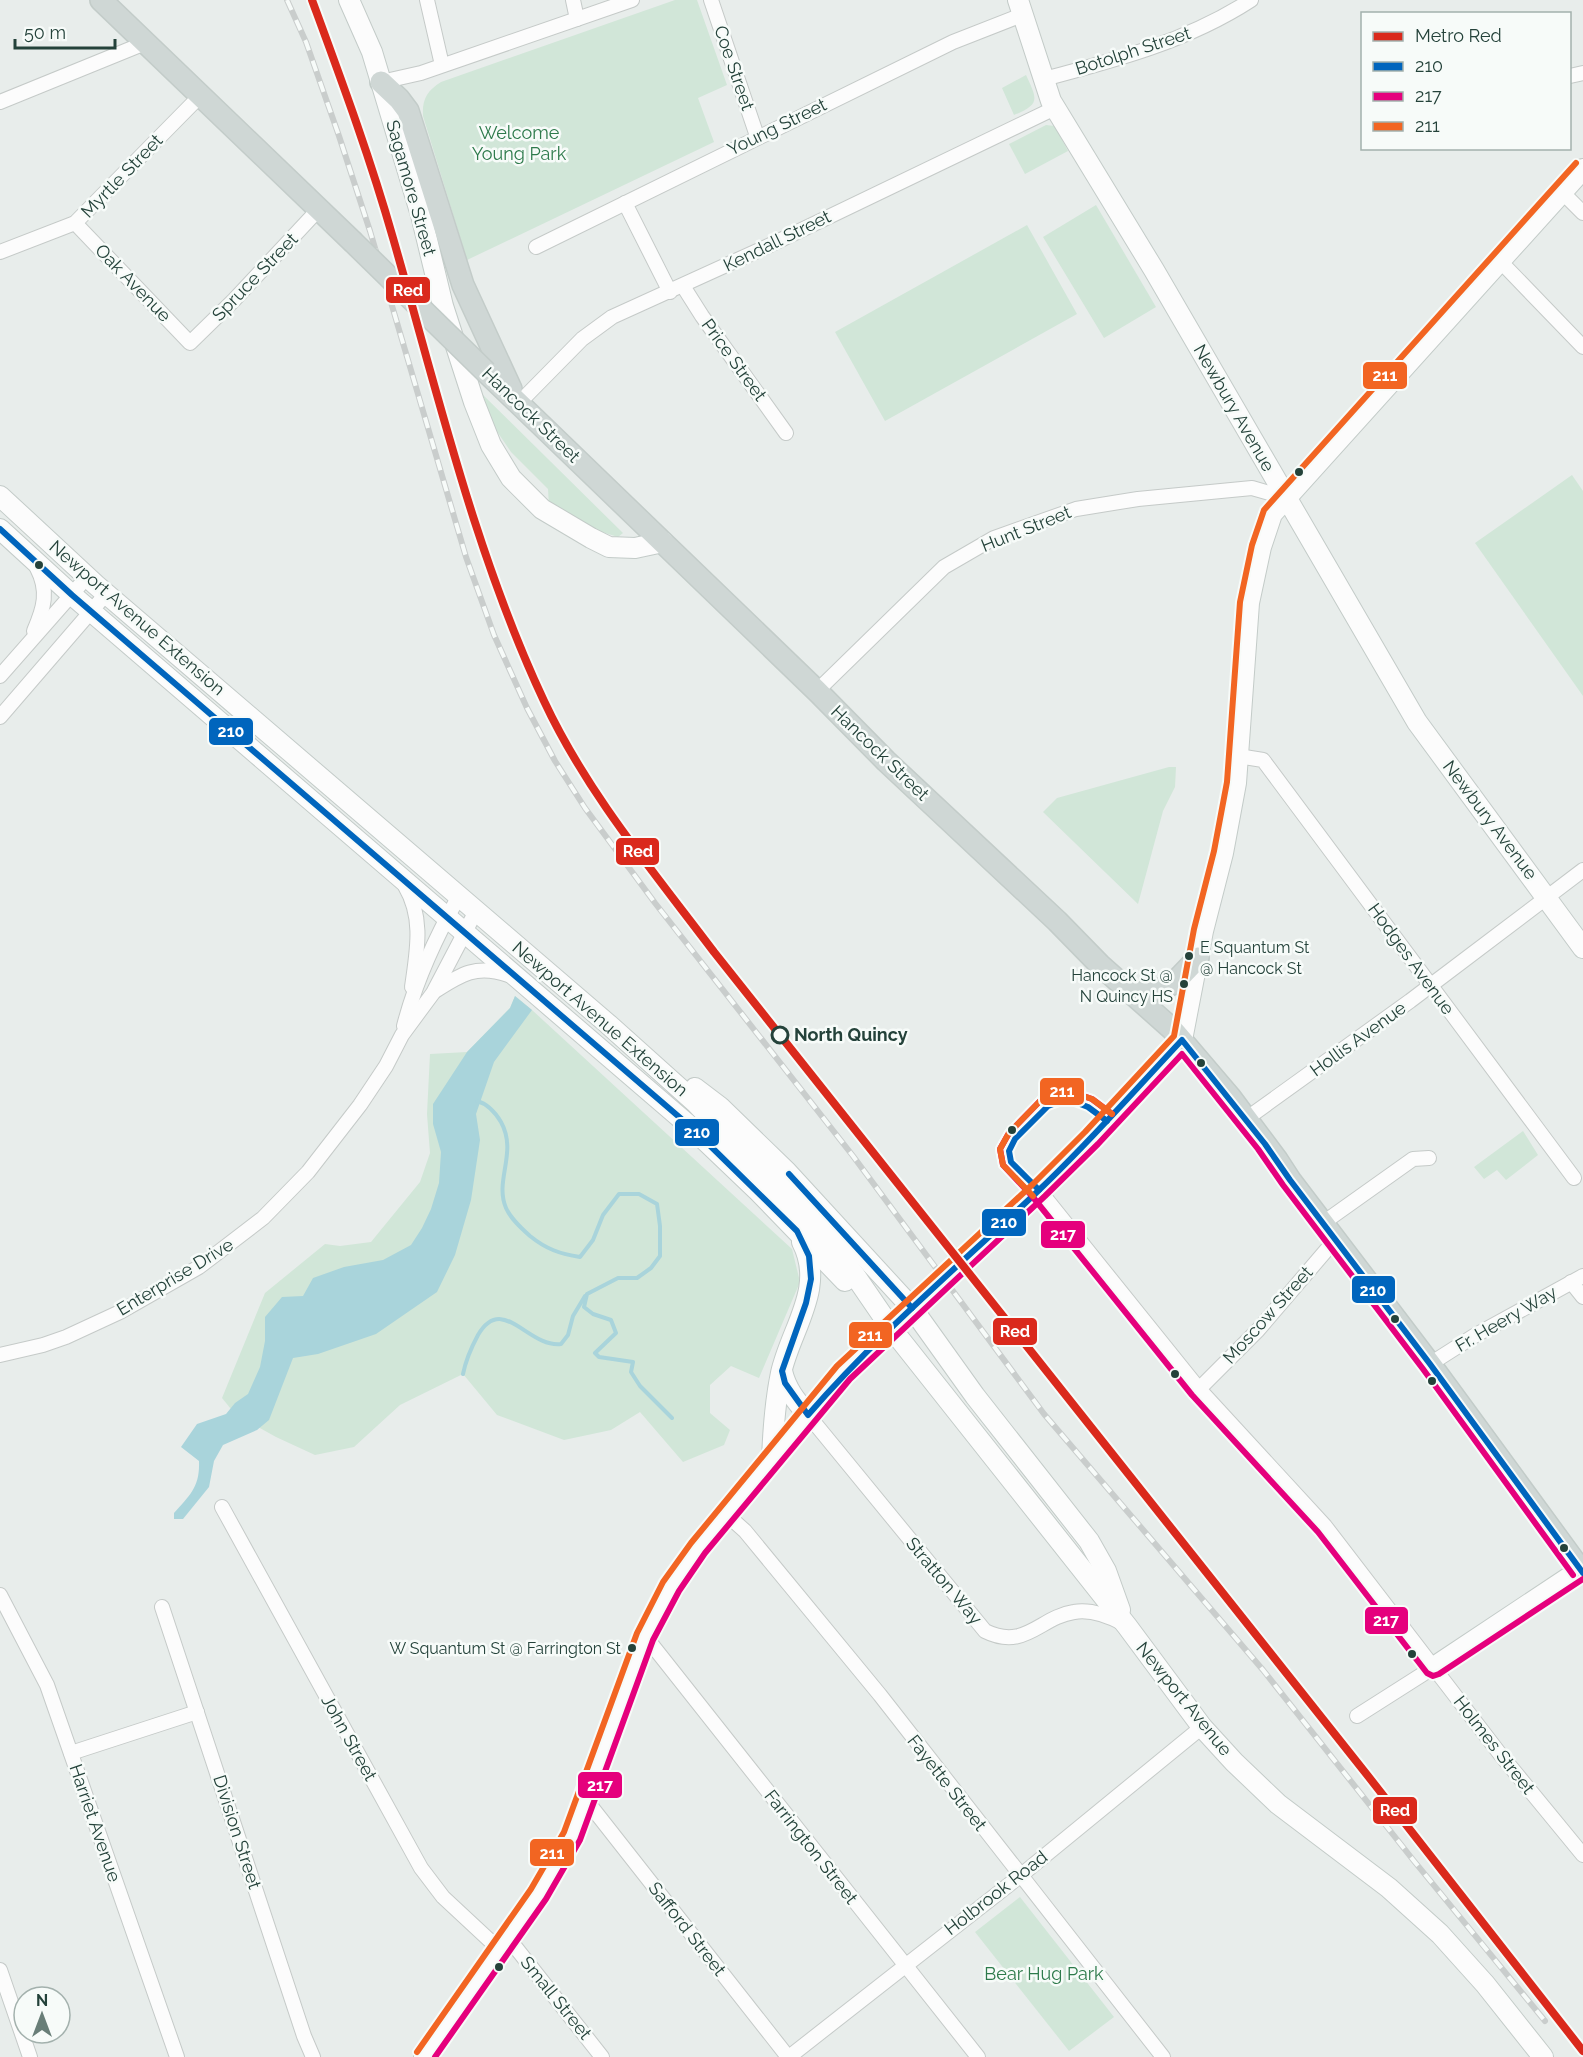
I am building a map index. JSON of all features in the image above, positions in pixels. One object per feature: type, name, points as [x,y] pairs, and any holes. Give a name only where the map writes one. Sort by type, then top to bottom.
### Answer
[{"type":"main road","name":"Hancock Street","points":[[101,0],[817,691],[865,741],[1182,1040],[1246,1119],[1582,1570]]},
{"type":"main road","name":"Sagamore Street","points":[[349,0],[362,27],[381,82],[420,214],[443,306],[474,402],[491,445],[511,478],[542,509],[591,538],[609,547],[635,548],[663,542]]},
{"type":"main road","name":"Newbury Avenue","points":[[1020,8],[1044,80],[1056,108],[1154,270],[1417,722],[1583,948]]},
{"type":"main road","points":[[381,82],[408,111],[463,285],[504,376],[519,403]]},
{"type":"main road","points":[[424,2057],[505,1945],[572,1836],[645,1636],[671,1586],[698,1548],[843,1373],[1039,1190],[1182,1040],[1236,783],[1249,603],[1261,547],[1272,514],[1583,169]]},
{"type":"main road","name":"Newport Avenue Extension","points":[[0,496],[106,594],[633,1046],[696,1103],[824,1237],[891,1328]]},
{"type":"main road","name":"Newport Avenue Extension","points":[[0,529],[72,595],[692,1128],[759,1192],[891,1328]]},
{"type":"main road","points":[[1134,994],[1161,989],[1174,983],[1198,958]]},
{"type":"main road","points":[[633,1046],[720,1107],[787,1172],[912,1308],[975,1396],[1098,1555],[1127,1626]]},
{"type":"main road","points":[[772,1460],[775,1407],[782,1371],[806,1303],[811,1279],[809,1256],[796,1232]]},
{"type":"main road","name":"Newport Avenue","points":[[891,1328],[1127,1626],[1202,1727],[1234,1762],[1278,1804],[1389,1887],[1440,1934],[1485,1984],[1543,2057]]},
{"type":"main road","points":[[782,1371],[784,1383],[808,1415]]},
{"type":"main road","points":[[1434,1667],[1582,1570]]},
{"type":"street","points":[[427,0],[442,65]]},
{"type":"street","points":[[573,0],[577,19]]},
{"type":"street","points":[[381,82],[421,73],[632,0]]},
{"type":"street","name":"Coe Street","points":[[711,0],[757,136]]},
{"type":"street","name":"Botolph Street","points":[[1044,80],[1182,38],[1233,13],[1251,0]]},
{"type":"street","name":"Young Street","points":[[536,247],[1020,8]]},
{"type":"street","points":[[0,102],[145,43]]},
{"type":"street","name":"Myrtle Street","points":[[0,252],[75,223],[200,96]]},
{"type":"street","name":"Kendall Street","points":[[519,403],[566,354],[612,317],[683,286],[1056,108]]},
{"type":"street","points":[[1562,192],[1583,213]]},
{"type":"street","points":[[625,203],[670,292]]},
{"type":"street","name":"Spruce Street","points":[[190,343],[234,300],[318,210]]},
{"type":"street","name":"Oak Avenue","points":[[75,223],[190,343]]},
{"type":"street","points":[[1500,261],[1583,347]]},
{"type":"street","name":"Price Street","points":[[683,286],[786,434]]},
{"type":"street","name":"Hunt Street","points":[[817,691],[944,567],[994,538],[1076,509],[1138,499],[1252,488],[1287,498]]},
{"type":"street","points":[[30,641],[43,610],[46,592],[43,579],[32,558]]},
{"type":"street","points":[[0,675],[87,577]]},
{"type":"street","points":[[0,717],[106,594]]},
{"type":"street","name":"Hodges Avenue","points":[[1238,756],[1263,760],[1574,1178]]},
{"type":"street","name":"Hollis Avenue","points":[[1246,1119],[1583,870]]},
{"type":"street","name":"Enterprise Drive","points":[[398,874],[414,901],[418,918],[416,963],[402,1035]]},
{"type":"street","name":"Enterprise Drive","points":[[409,1006],[447,917],[459,896]]},
{"type":"street","name":"Enterprise Drive","points":[[0,1355],[66,1337],[120,1312],[186,1275],[246,1233],[279,1204],[323,1153],[377,1080],[402,1035],[433,993],[476,911]]},
{"type":"street","name":"Enterprise Drive","points":[[433,993],[456,977],[475,970],[492,969],[517,978]]},
{"type":"street","name":"Moscow Street","points":[[1199,1389],[1258,1330],[1329,1232],[1413,1159],[1429,1158]]},
{"type":"street","name":"Holmes Street","points":[[1039,1190],[1199,1389],[1325,1526],[1500,1754],[1583,1855]]},
{"type":"street","points":[[1577,1279],[1583,1298]]},
{"type":"street","name":"Fr. Heery Way","points":[[1430,1364],[1474,1336],[1577,1279]]},
{"type":"street","name":"Stratton Way","points":[[808,1415],[985,1631],[1000,1636],[1021,1636],[1074,1612],[1101,1614],[1127,1626]]},
{"type":"street","name":"John Street","points":[[222,1507],[421,1868],[443,1897],[505,1945]]},
{"type":"street","name":"Fayette Street","points":[[726,1514],[746,1531],[870,1682],[1163,2057]]},
{"type":"street","name":"Harriet Avenue","points":[[0,1595],[47,1685],[177,2057]]},
{"type":"street","name":"Division Street","points":[[162,1607],[304,2036],[313,2057]]},
{"type":"street","name":"Farrington Street","points":[[645,1636],[978,2057]]},
{"type":"street","points":[[1357,1716],[1434,1667]]},
{"type":"street","points":[[71,1753],[196,1712]]},
{"type":"street","name":"Holbrook Road","points":[[788,2057],[1020,1876],[1202,1727]]},
{"type":"street","name":"Safford Street","points":[[586,1800],[788,2057]]},
{"type":"street","name":"Small Street","points":[[505,1945],[602,2057]]},
{"type":"street","points":[[0,1970],[30,2057]]},
{"type":"green space","name":"Welcome Young Park","points":[[675,0],[697,0],[727,85],[698,98],[714,142],[467,260],[423,116],[423,105],[429,92],[441,82]]},
{"type":"green space","points":[[1026,75],[1033,90],[1033,104],[1014,115],[1002,88]]},
{"type":"green space","points":[[1046,125],[1055,126],[1068,151],[1025,174],[1009,144]]},
{"type":"green space","points":[[1096,205],[1156,307],[1104,338],[1043,237]]},
{"type":"green space","points":[[1027,225],[1077,314],[885,421],[835,332]]},
{"type":"green space","points":[[481,393],[623,533],[618,537],[602,532],[549,506],[548,489],[511,452],[496,430]]},
{"type":"green space","points":[[1572,475],[1583,491],[1583,696],[1475,543]]},
{"type":"green space","points":[[1176,767],[1175,787],[1163,811],[1138,904],[1043,812],[1057,798]]},
{"type":"green space","points":[[515,996],[792,1249],[800,1282],[759,1378],[731,1366],[710,1385],[710,1413],[730,1430],[724,1445],[683,1462],[640,1412],[611,1430],[564,1440],[497,1415],[463,1374],[400,1405],[354,1447],[315,1455],[235,1414],[222,1398],[265,1293],[325,1244],[340,1246],[371,1242],[420,1182],[430,1153],[427,1114],[430,1054],[467,1052],[510,1008]]},
{"type":"green space","points":[[1523,1131],[1538,1155],[1506,1180],[1497,1170],[1484,1179],[1474,1167]]},
{"type":"green space","name":"Bear Hug Park","points":[[1020,1897],[1114,2017],[1069,2051],[975,1932]]},
{"type":"water","points":[[515,996],[532,1010],[494,1062],[476,1114],[480,1140],[471,1200],[455,1255],[437,1292],[376,1334],[318,1354],[293,1358],[269,1420],[257,1430],[223,1445],[214,1461],[209,1487],[183,1519],[174,1519],[174,1513],[193,1490],[199,1470],[199,1461],[181,1447],[197,1424],[226,1414],[235,1403],[248,1394],[260,1367],[265,1341],[265,1317],[282,1297],[303,1296],[313,1278],[344,1267],[383,1260],[411,1245],[431,1209],[439,1183],[441,1152],[433,1124],[433,1104],[467,1052],[510,1008]]},
{"type":"waterway","points":[[477,1101],[485,1104],[494,1112],[506,1133],[507,1155],[503,1187],[506,1208],[520,1227],[548,1248],[580,1257],[593,1240],[603,1215],[619,1194],[639,1194],[657,1204],[660,1256],[651,1268],[637,1278],[618,1278],[587,1294],[584,1307],[593,1314],[611,1320],[616,1333],[595,1353],[599,1357],[633,1362],[631,1372],[640,1386],[672,1418]]},
{"type":"waterway","points":[[463,1374],[473,1344],[487,1323],[497,1319],[507,1320],[549,1343],[561,1344],[568,1335],[573,1316],[585,1296]]},
{"type":"railway","points":[[287,0],[306,42],[370,231],[466,557],[494,635],[527,708],[555,761],[585,808],[655,903],[853,1156],[1044,1414],[1263,1670],[1414,1861],[1545,2021]]},
{"type":"metro line","name":"Red","points":[[312,0],[375,178],[442,414],[498,589],[544,701],[580,768],[622,831],[714,952],[1368,1776],[1583,2051]]},
{"type":"transit line","name":"211","points":[[417,2052],[531,1889],[564,1832],[637,1633],[663,1582],[691,1543],[837,1366],[1033,1184],[1174,1036],[1194,929],[1214,851],[1227,782],[1240,602],[1252,545],[1264,510],[1576,163]]},
{"type":"transit line","name":"210","points":[[0,529],[72,595],[692,1128],[797,1231],[809,1256],[811,1279],[806,1303],[782,1371],[785,1383],[808,1415],[862,1356],[1056,1174],[1182,1040],[1265,1144],[1583,1573]]},
{"type":"transit line","name":"217","points":[[435,2057],[546,1899],[580,1840],[653,1640],[679,1591],[705,1553],[850,1379],[1045,1196],[1098,1144],[1182,1054],[1258,1149],[1423,1369],[1573,1575]]},
{"type":"transit line","name":"217","points":[[1112,1114],[1092,1099],[1066,1090],[1042,1099],[1009,1133],[1000,1149],[1003,1165],[1032,1196],[1192,1395],[1318,1532],[1427,1673],[1433,1676],[1439,1674],[1583,1579]]},
{"type":"transit line","name":"211","points":[[1033,1196],[1003,1165],[1000,1149],[1009,1133],[1042,1099],[1066,1090],[1092,1099],[1112,1114]]},
{"type":"transit line","name":"210","points":[[1039,1190],[1011,1162],[1009,1151],[1015,1139],[1048,1106],[1067,1099],[1088,1107],[1107,1121]]},
{"type":"transit line","name":"210","points":[[789,1174],[912,1308]]},
{"type":"place","name":"E Squantum St @ Hancock St","points":[[1189,956]]},
{"type":"place","name":"Hancock St @ N Quincy HS","points":[[1184,984]]},
{"type":"place","name":"North Quincy","points":[[780,1035]]},
{"type":"place","name":"W Squantum St @ Farrington St","points":[[632,1648]]}]
